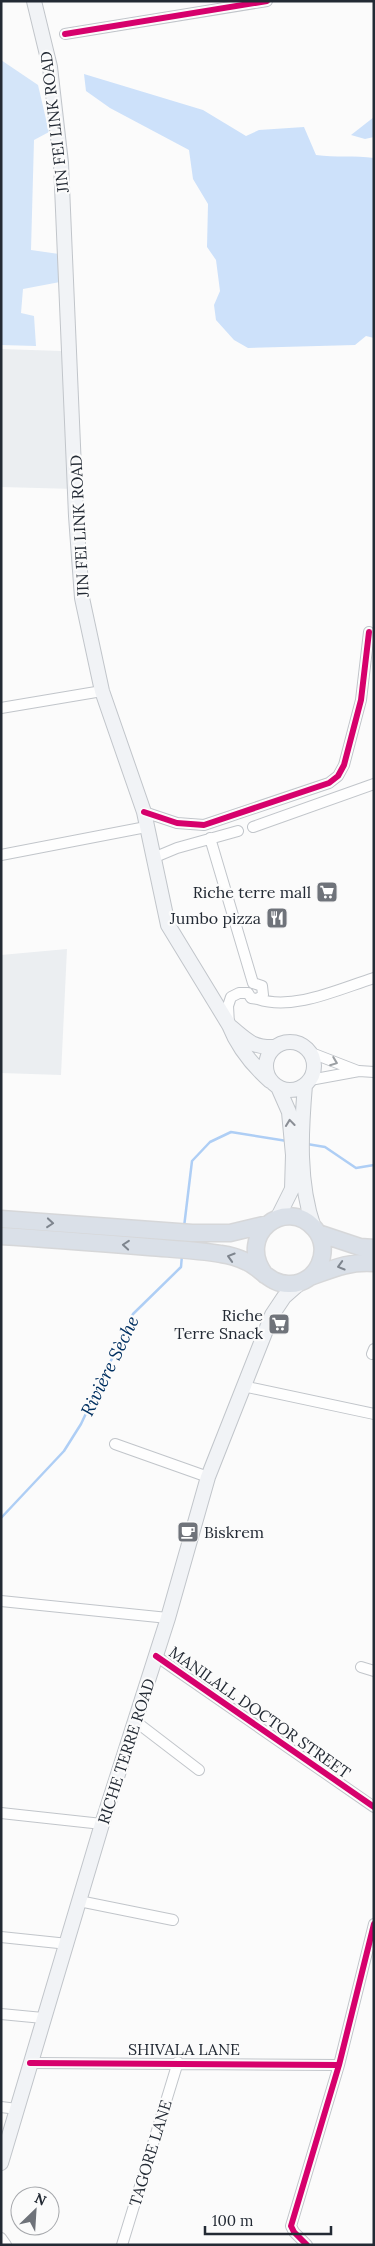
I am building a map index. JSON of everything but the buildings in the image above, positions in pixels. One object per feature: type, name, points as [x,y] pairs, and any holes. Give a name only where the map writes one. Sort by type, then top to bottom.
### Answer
[{"type":"highway","points":[[1,1219],[174,1232],[230,1234],[272,1221],[297,1217],[316,1231],[360,1247],[374,1248]]},
{"type":"highway","points":[[269,1277],[259,1267],[255,1248],[261,1230],[272,1221]]},
{"type":"highway","points":[[305,1280],[318,1268],[322,1257],[323,1245],[316,1231]]},
{"type":"highway","points":[[1,1236],[222,1254],[247,1262],[269,1277],[290,1284],[345,1264],[358,1262],[374,1263]]},
{"type":"main road","name":"JIN FEI LINK ROAD","points":[[34,1],[50,67],[61,163],[82,598],[102,691],[144,812],[146,827],[157,856],[173,926],[194,967],[229,1025]]},
{"type":"main road","points":[[144,812],[152,824],[157,856]]},
{"type":"main road","points":[[229,1025],[253,1045],[261,1048],[275,1047],[289,1042],[304,1047],[313,1059],[314,1070],[308,1082],[302,1113],[303,1166],[307,1208],[316,1231]]},
{"type":"main road","points":[[229,1025],[236,1042],[254,1066],[274,1084],[288,1090],[297,1089],[308,1082]]},
{"type":"main road","points":[[272,1221],[292,1189],[293,1155],[289,1112],[286,1101],[274,1084],[265,1066],[266,1059],[275,1047]]},
{"type":"main road","points":[[269,1277],[274,1295],[272,1315]]},
{"type":"main road","points":[[272,1315],[284,1297],[305,1280]]},
{"type":"main road","name":"RICHE TERRE ROAD","points":[[1,2163],[43,2018],[68,1944],[102,1824],[168,1618],[208,1477],[272,1315]]},
{"type":"street","points":[[65,34],[267,1]]},
{"type":"street","points":[[144,812],[177,823],[204,825],[329,783],[338,776],[344,765],[361,700],[369,632]]},
{"type":"street","points":[[1,708],[102,691]]},
{"type":"street","points":[[253,828],[374,784]]},
{"type":"street","points":[[1,855],[146,827]]},
{"type":"street","points":[[157,856],[210,838],[238,831]]},
{"type":"street","points":[[210,838],[253,983]]},
{"type":"street","points":[[261,995],[260,984],[253,983],[248,987],[248,993],[251,998],[261,995],[282,1003],[308,998],[374,978]]},
{"type":"street","points":[[229,1025],[228,1006],[231,997],[239,993],[248,993]]},
{"type":"street","points":[[309,1052],[359,1071]]},
{"type":"street","points":[[308,1082],[359,1071],[374,1072]]},
{"type":"street","points":[[243,1386],[374,1414]]},
{"type":"street","points":[[116,1444],[208,1477]]},
{"type":"street","points":[[1,1601],[168,1618]]},
{"type":"street","name":"MANILALL DOCTOR STREET","points":[[156,1656],[374,1807]]},
{"type":"street","points":[[361,1668],[374,1671]]},
{"type":"street","points":[[135,1721],[199,1770]]},
{"type":"street","points":[[1,1813],[102,1824]]},
{"type":"street","points":[[79,1901],[173,1920]]},
{"type":"street","points":[[307,2245],[294,2232],[291,2226],[338,2065],[374,1924]]},
{"type":"street","points":[[1,1937],[68,1944]]},
{"type":"street","points":[[1,2014],[43,2018]]},
{"type":"street","name":"SHIVALA LANE","points":[[30,2063],[178,2062],[338,2065]]},
{"type":"street","name":"TAGORE LANE","points":[[122,2245],[178,2062]]},
{"type":"street","points":[[1,2107],[18,2109]]},
{"type":"street","points":[[1,2238],[6,2245]]},
{"type":"shaded area","points":[[1,60],[38,85],[49,132],[34,140],[31,250],[59,254],[60,282],[23,289],[21,313],[34,316],[36,346],[1,345]]},
{"type":"shaded area","points":[[84,74],[203,110],[246,136],[259,130],[304,127],[316,155],[374,158],[374,338],[366,336],[355,345],[248,348],[234,340],[216,320],[214,305],[220,291],[216,260],[207,247],[208,204],[193,179],[189,150],[110,108],[86,91]]},
{"type":"shaded area","points":[[374,117],[374,137],[365,139],[351,135]]},
{"type":"shaded area","points":[[1,349],[61,351],[75,489],[1,487]]},
{"type":"shaded area","points":[[67,949],[61,1075],[1,1073],[1,955]]},
{"type":"waterway","name":"Rivière Sèche","points":[[184,1227],[192,1161],[210,1142],[231,1132],[287,1141]]},
{"type":"waterway","name":"Rivière Sèche","points":[[307,1144],[325,1147],[356,1168],[374,1165]]},
{"type":"waterway","name":"Rivière Sèche","points":[[1,1518],[64,1451],[81,1424],[133,1314],[181,1267],[182,1255]]},
{"type":"cycle path","points":[[65,34],[267,1]]},
{"type":"cycle path","points":[[144,812],[177,823],[204,825],[329,783],[338,776],[344,765],[361,700],[369,632]]},
{"type":"cycle path","points":[[156,1656],[374,1807]]},
{"type":"cycle path","points":[[307,2245],[294,2232],[291,2226],[339,2065],[374,1924]]},
{"type":"cycle path","points":[[30,2063],[339,2065]]},
{"type":"place","name":"Riche terre mall","points":[[327,892]]},
{"type":"place","name":"Jumbo pizza","points":[[277,918]]},
{"type":"place","name":"Riche Terre Snack","points":[[279,1324]]},
{"type":"place","name":"Biskrem","points":[[188,1532]]}]
